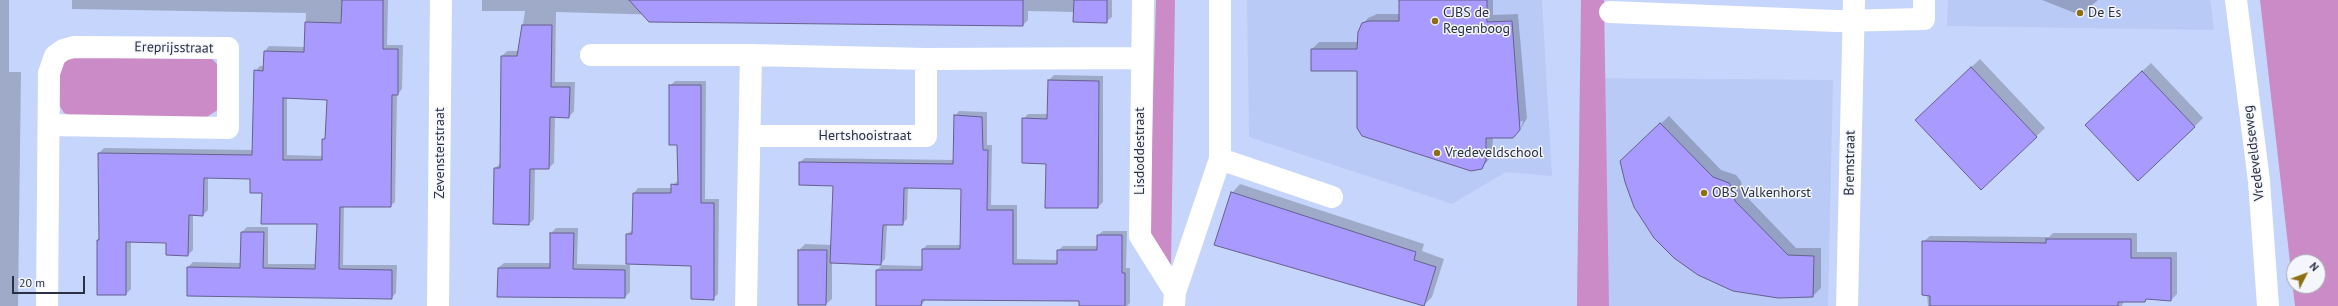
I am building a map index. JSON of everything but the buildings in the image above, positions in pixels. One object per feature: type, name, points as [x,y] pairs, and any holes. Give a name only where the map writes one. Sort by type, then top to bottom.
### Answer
[{"type":"street","name":"Zevensterstraat","points":[[438,306],[441,0]]},
{"type":"street","name":"Lisdoddestraat","points":[[1143,0],[1141,58],[1140,236],[1174,299]]},
{"type":"street","name":"Lisdoddestraat","points":[[1174,299],[1220,159],[1220,0]]},
{"type":"street","points":[[1610,12],[1854,10],[1924,19],[1924,0]]},
{"type":"street","name":"Vredeveldseweg","points":[[2236,0],[2259,181],[2268,306]]},
{"type":"street","name":"Bremstraat","points":[[1847,306],[1854,10]]},
{"type":"street","name":"Ereprijsstraat","points":[[47,306],[50,125],[49,72],[55,56],[63,50],[74,47],[228,48],[228,128],[50,125]]},
{"type":"street","points":[[591,55],[751,55],[926,59],[1141,58]]},
{"type":"street","points":[[746,306],[751,136],[751,55]]},
{"type":"street","name":"Hertshooistraat","points":[[751,136],[926,136],[926,59]]},
{"type":"street","points":[[1220,159],[1332,197]]},
{"type":"shaded area","points":[[1156,0],[1175,0],[1171,268],[1149,238]]},
{"type":"shaded area","points":[[1247,0],[1542,0],[1552,176],[1506,172],[1452,204],[1249,137]]},
{"type":"shaded area","points":[[1581,0],[1604,0],[1609,306],[1577,306]]},
{"type":"shaded area","name":"De Es","points":[[1948,0],[2210,0],[2214,30],[1947,26]]},
{"type":"shaded area","points":[[2260,0],[2338,0],[2338,306],[2295,306],[2294,294],[2326,294],[2326,254],[2289,254]]},
{"type":"shaded area","points":[[68,57],[212,59],[217,64],[219,109],[201,121],[74,117],[64,113],[58,103],[59,65]]},
{"type":"shaded area","name":"OBS Valkenhorst","points":[[1580,78],[1833,80],[1828,306],[1577,306]]},
{"type":"place","name":"De Es","points":[[2080,13]]},
{"type":"place","name":"CJBS de Regenboog","points":[[1435,21]]},
{"type":"place","name":"Vredeveldschool","points":[[1437,153]]},
{"type":"place","name":"OBS Valkenhorst","points":[[1704,193]]}]
